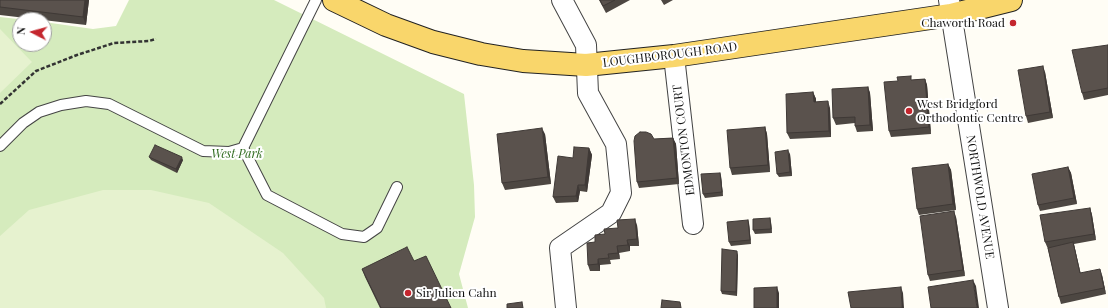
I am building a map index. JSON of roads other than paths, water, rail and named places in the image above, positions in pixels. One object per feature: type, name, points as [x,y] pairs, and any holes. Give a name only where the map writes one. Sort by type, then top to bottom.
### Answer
[{"type":"main road","name":"LOUGHBOROUGH ROAD","points":[[334,0],[386,25],[433,42],[481,54],[523,60],[586,65],[674,56],[950,7],[1012,0]]},
{"type":"street","points":[[562,0],[586,45],[588,93],[616,144],[621,193],[611,213],[560,248],[566,308]]},
{"type":"street","name":"NORTHWOLD AVENUE","points":[[950,7],[998,308]]},
{"type":"street","name":"EDMONTON COURT","points":[[674,56],[693,224]]},
{"type":"lane","points":[[0,146],[23,123],[39,112],[61,105],[86,101],[109,104],[204,151],[229,152],[243,148],[316,0]]},
{"type":"lane","points":[[243,148],[267,195],[342,234],[364,237],[377,228],[396,187]]},
{"type":"place","name":"Chaworth Road","points":[[1013,23]]},
{"type":"place","name":"West Bridgford Orthodontic Centre","points":[[909,111]]},
{"type":"place","name":"Sir Julien Cahn","points":[[408,293]]},
{"type":"park label","name":"West Park","points":[[237,154]]}]
